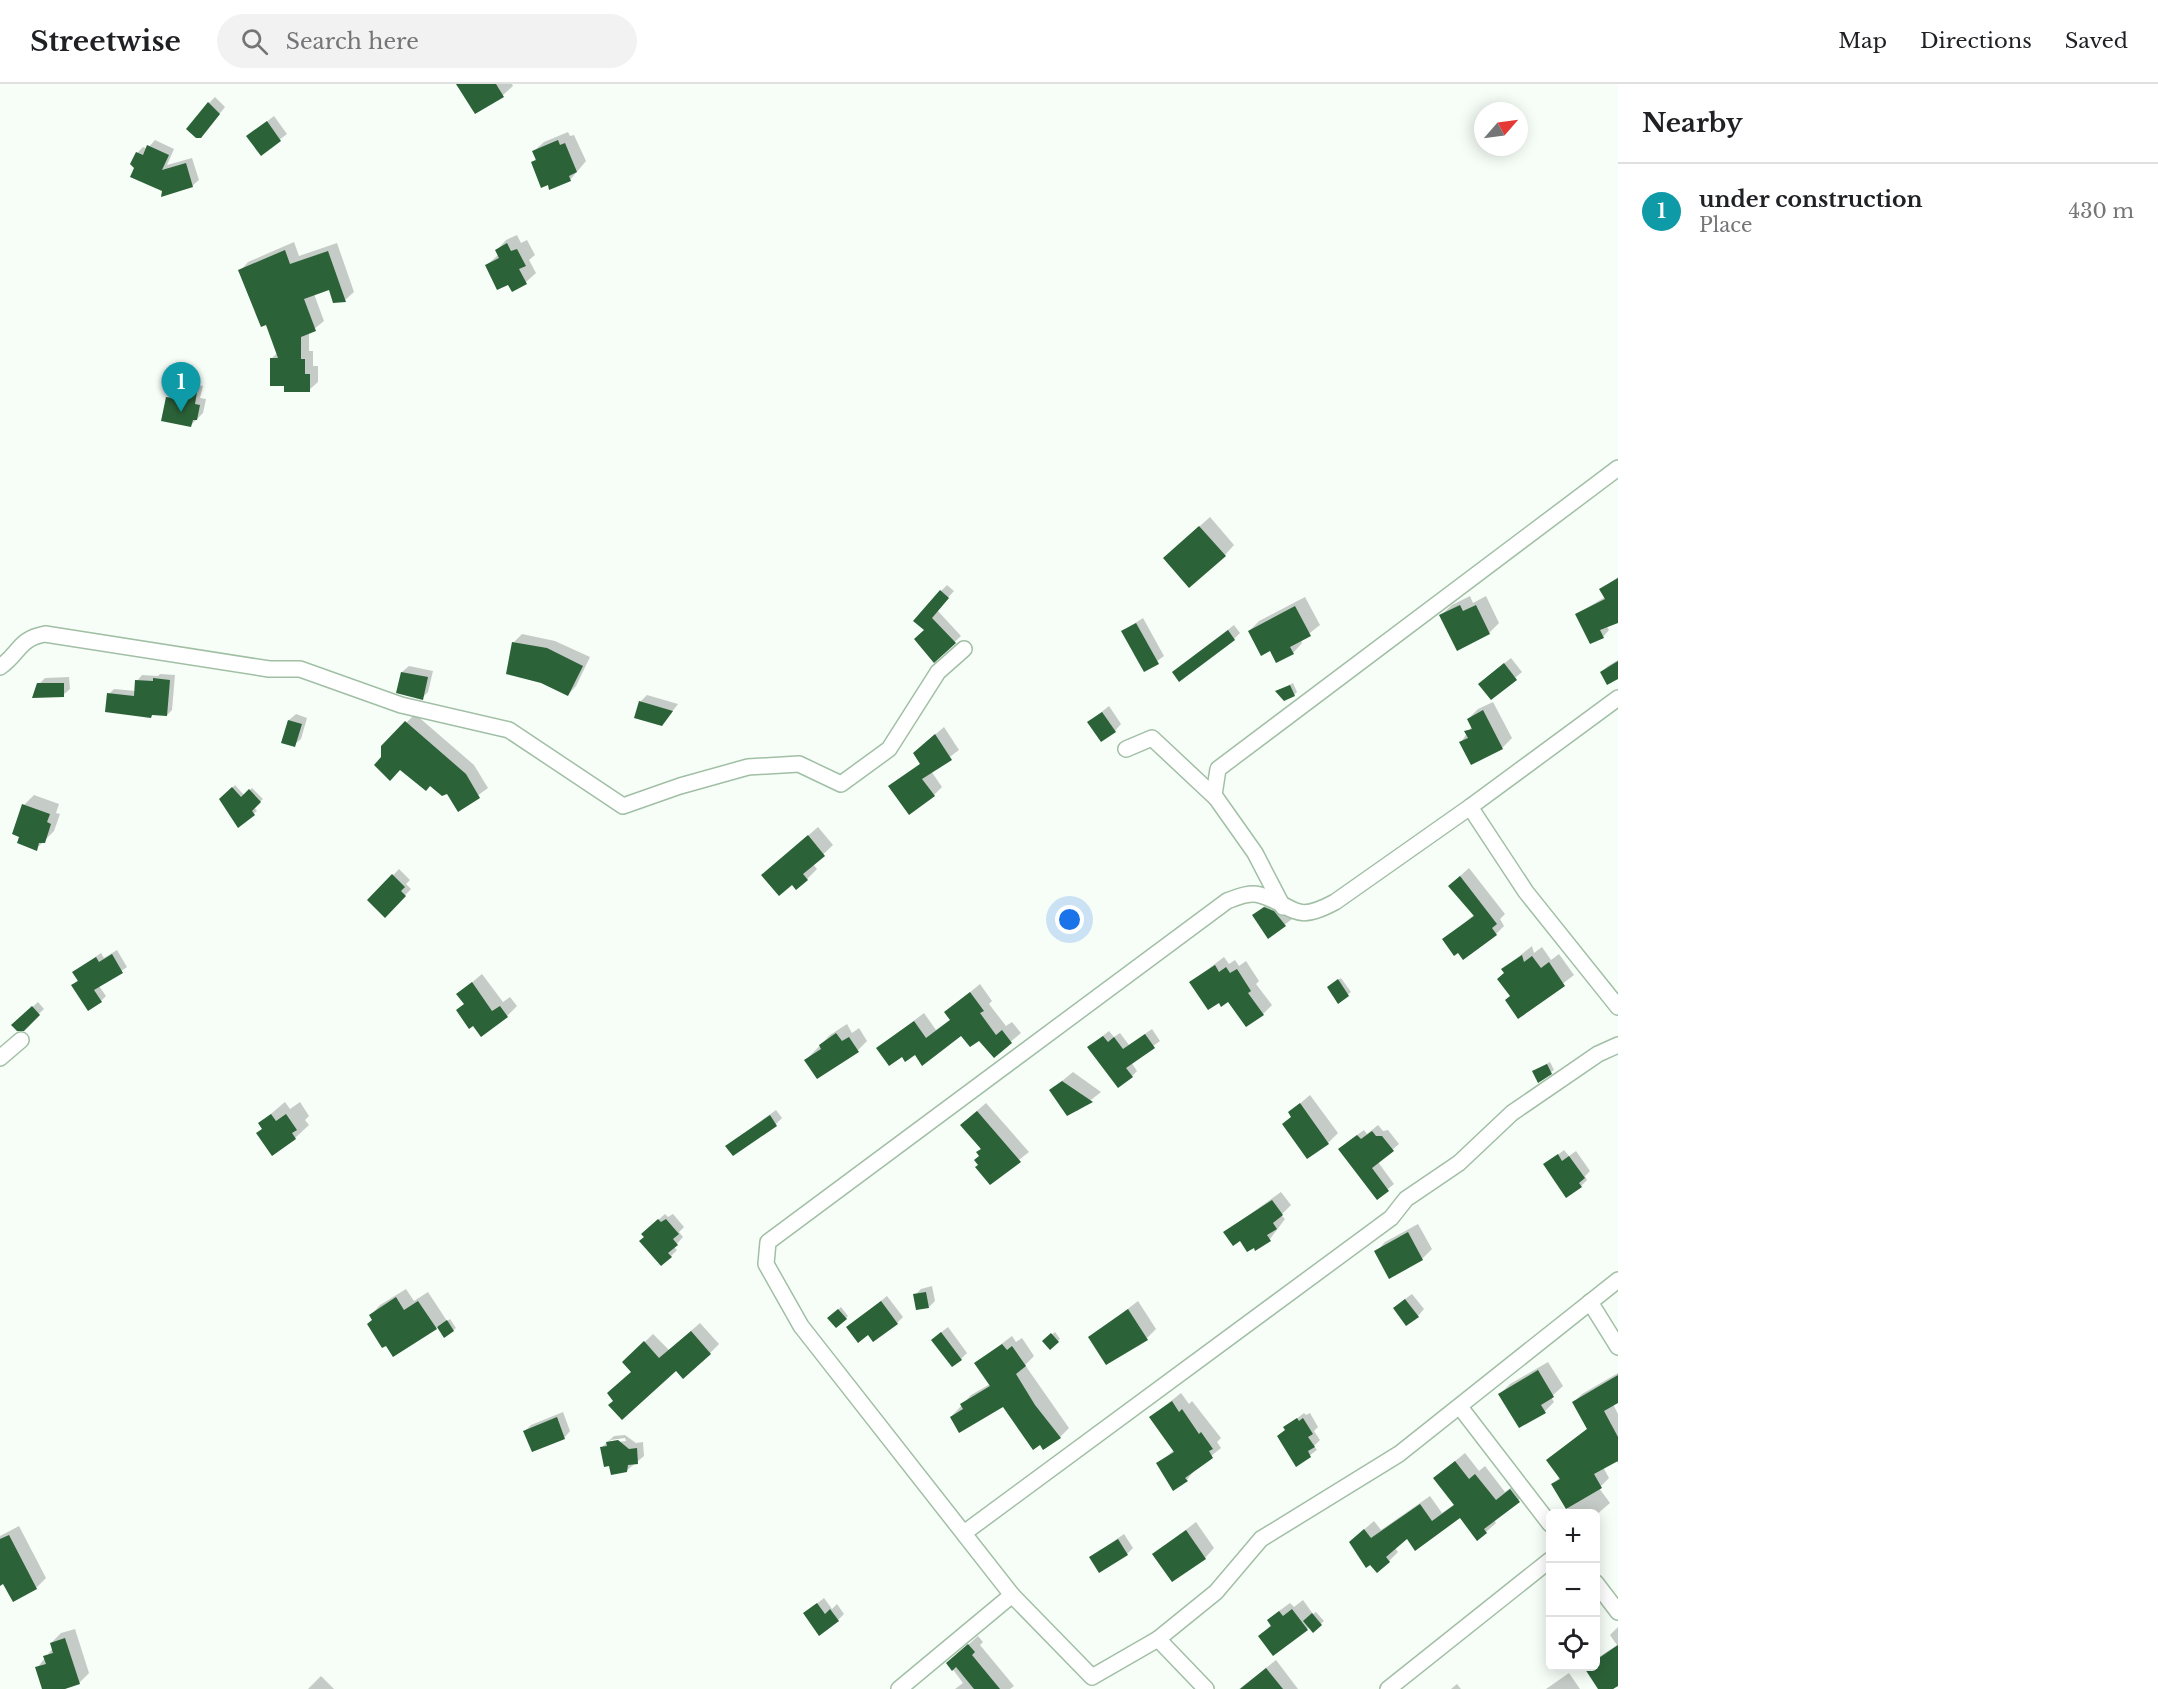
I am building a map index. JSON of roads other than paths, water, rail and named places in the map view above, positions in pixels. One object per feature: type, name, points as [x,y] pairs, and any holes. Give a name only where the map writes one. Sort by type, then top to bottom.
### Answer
[{"type":"street","points":[[1216,798],[1214,795],[1218,768],[1618,468]]},
{"type":"street","points":[[0,667],[10,660],[21,643],[30,637],[45,634],[269,669],[300,669],[401,705],[509,730],[623,806],[680,786],[748,767],[799,764],[841,784],[889,749],[938,672],[964,650]]},
{"type":"street","points":[[1618,698],[1470,807],[1335,902],[1315,912],[1296,913],[1260,895],[1245,894],[1227,901],[768,1242],[766,1264],[801,1326],[1012,1595],[1092,1677],[1158,1639],[1216,1592],[1262,1539],[1399,1454],[1618,1280]]},
{"type":"street","points":[[1126,749],[1152,738],[1216,798],[1255,853],[1283,907]]},
{"type":"street","points":[[1470,807],[1526,892],[1618,1007]]},
{"type":"street","points":[[0,1058],[21,1040]]},
{"type":"street","points":[[964,1533],[1391,1218],[1406,1199],[1460,1163],[1512,1113],[1598,1054],[1618,1045]]},
{"type":"street","points":[[1590,1302],[1618,1347]]},
{"type":"street","points":[[1460,1407],[1546,1518]]},
{"type":"street","points":[[1388,1689],[1547,1563]]},
{"type":"street","points":[[1600,1587],[1618,1612]]},
{"type":"street","points":[[899,1689],[1012,1595]]},
{"type":"street","points":[[1158,1639],[1206,1689]]},
{"type":"place","name":"under construction","points":[[181,412]]}]
